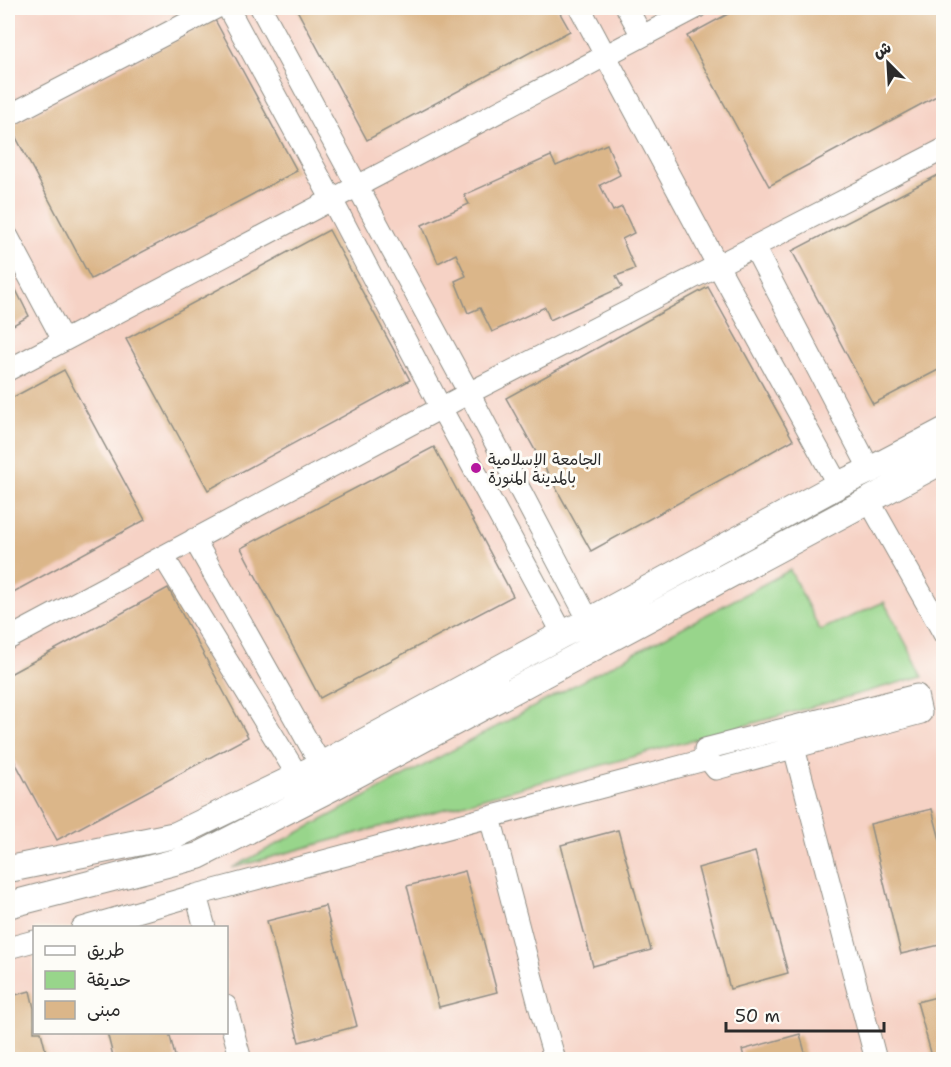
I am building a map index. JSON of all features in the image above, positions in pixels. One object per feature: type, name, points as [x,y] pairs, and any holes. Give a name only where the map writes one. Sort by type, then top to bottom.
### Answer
[{"type":"main road","points":[[944,431],[838,485],[309,770],[176,835],[10,864],[10,901],[198,856],[944,460]]},
{"type":"street","points":[[8,116],[216,8]]},
{"type":"street","points":[[228,8],[563,634]]},
{"type":"street","points":[[261,8],[589,621]]},
{"type":"street","points":[[580,8],[838,485]]},
{"type":"street","points":[[627,8],[642,36]]},
{"type":"street","points":[[8,370],[696,8]]},
{"type":"street","points":[[8,639],[469,393],[944,149]]},
{"type":"street","points":[[8,237],[63,340]]},
{"type":"street","points":[[754,248],[870,470]]},
{"type":"street","points":[[868,499],[944,634]]},
{"type":"street","points":[[194,539],[309,770]]},
{"type":"street","points":[[163,556],[309,770]]},
{"type":"street","points":[[917,695],[921,713],[716,769],[708,759],[705,749],[917,695]]},
{"type":"street","points":[[794,748],[876,1059]]},
{"type":"street","points":[[86,926],[708,759]]},
{"type":"street","points":[[490,817],[555,1059]]},
{"type":"street","points":[[196,896],[205,926]]},
{"type":"street","points":[[8,948],[33,941]]},
{"type":"street","points":[[228,1013],[241,1059]]},
{"type":"shaded area","name":"الجامعة الإسلامية بالمدينة المنورة","points":[[8,8],[943,8],[943,1059],[8,1059]]},
{"type":"green space","points":[[790,570],[820,630],[884,602],[923,676],[232,868]]},
{"type":"building","points":[[296,8],[557,8],[570,31],[367,140]]},
{"type":"building","points":[[739,8],[933,8],[944,26],[944,92],[769,186],[687,36]]},
{"type":"building","points":[[215,20],[297,171],[91,279],[10,126]]},
{"type":"building","points":[[607,144],[620,175],[600,185],[613,211],[622,207],[634,233],[622,239],[635,269],[616,276],[622,287],[550,320],[545,307],[492,332],[480,308],[468,313],[455,281],[466,276],[456,254],[438,263],[422,225],[469,204],[464,195],[551,156],[556,166]]},
{"type":"building","points":[[944,172],[944,367],[873,404],[792,251]]},
{"type":"building","points":[[329,230],[410,380],[208,490],[126,339]]},
{"type":"building","points":[[8,274],[29,316],[8,328]]},
{"type":"building","points":[[708,287],[793,440],[591,551],[506,398]]},
{"type":"building","points":[[64,370],[145,520],[8,595],[8,400]]},
{"type":"building","points":[[434,447],[513,596],[320,698],[241,548]]},
{"type":"building","points":[[168,588],[248,737],[57,840],[8,749],[8,675]]},
{"type":"building","points":[[932,809],[944,855],[944,944],[901,954],[870,824]]},
{"type":"building","points":[[618,830],[651,950],[593,966],[561,845]]},
{"type":"building","points":[[755,852],[788,973],[730,989],[698,868]]},
{"type":"building","points":[[465,871],[497,992],[439,1007],[407,886]]},
{"type":"building","points":[[325,906],[357,1026],[299,1042],[267,921]]},
{"type":"building","points":[[30,991],[33,1004],[33,1034],[42,1034],[48,1060],[8,1060],[8,997]]},
{"type":"building","points":[[944,995],[944,1060],[933,1060],[917,1002]]},
{"type":"building","points":[[108,1034],[170,1034],[176,1060],[114,1060]]},
{"type":"building","points":[[800,1034],[807,1060],[745,1060],[742,1050]]},
{"type":"place","name":"الجامعة الإسلامية بالمدينة المنورة","points":[[476,468]]}]
